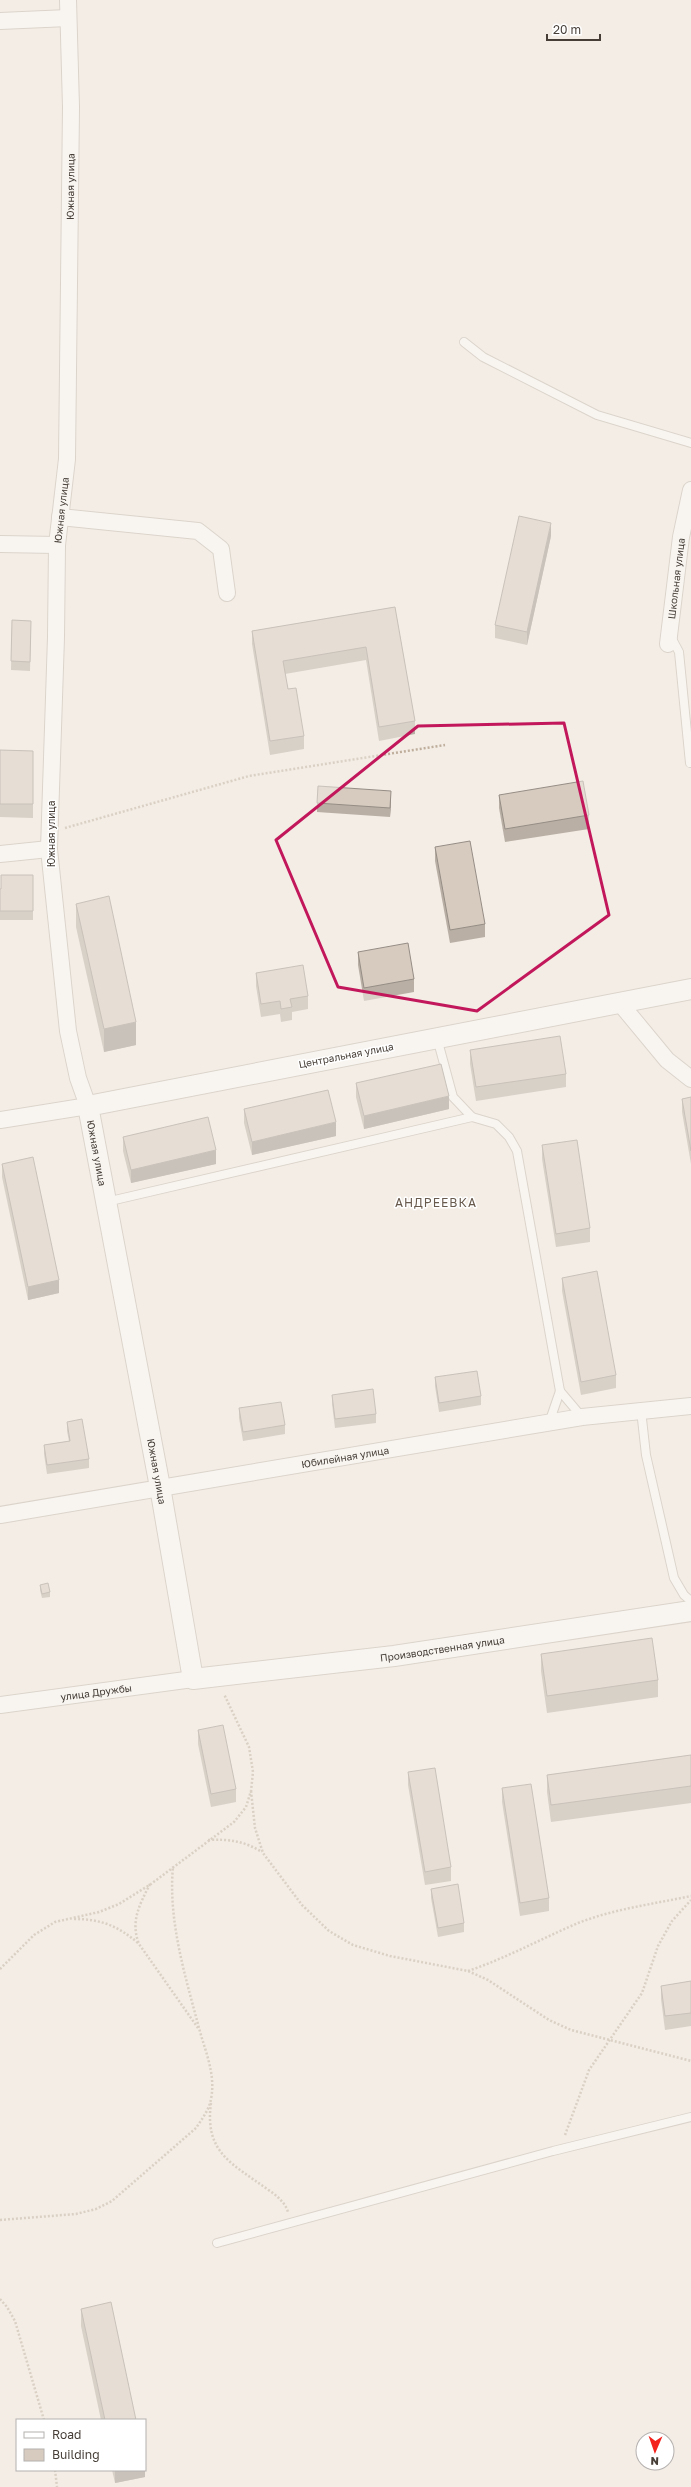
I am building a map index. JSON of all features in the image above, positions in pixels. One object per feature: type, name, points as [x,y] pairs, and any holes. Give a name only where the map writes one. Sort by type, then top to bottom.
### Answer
[{"type":"street","name":"Южная улица","points":[[68,0],[71,107],[66,459],[57,545],[56,637],[49,849],[68,1031],[78,1078],[88,1106],[160,1487],[193,1679]]},
{"type":"street","points":[[0,21],[68,18]]},
{"type":"street","name":"Школьная улица","points":[[669,638],[681,537],[691,490]]},
{"type":"street","points":[[60,517],[198,532],[221,549],[227,593]]},
{"type":"street","points":[[0,544],[57,545]]},
{"type":"street","points":[[0,854],[49,849]]},
{"type":"street","name":"Центральная улица","points":[[0,1120],[88,1106],[437,1037],[691,989]]},
{"type":"street","points":[[619,1002],[667,1060],[691,1079]]},
{"type":"street","name":"Юбилейная улица","points":[[0,1514],[582,1417],[691,1406]]},
{"type":"street","name":"Производственная улица","points":[[193,1679],[394,1656],[691,1611]]},
{"type":"street","name":"улица Дружбы","points":[[0,1705],[193,1679]]},
{"type":"lane","points":[[464,342],[483,357],[597,415],[691,443]]},
{"type":"lane","points":[[669,638],[679,652],[690,763]]},
{"type":"lane","points":[[437,1037],[453,1097],[472,1117]]},
{"type":"lane","points":[[106,1202],[472,1117],[496,1124],[509,1137],[517,1151],[560,1392],[549,1423]]},
{"type":"lane","points":[[560,1392],[582,1417]]},
{"type":"lane","points":[[642,1410],[646,1456],[674,1578],[684,1595],[691,1601]]},
{"type":"lane","points":[[217,2243],[553,2151],[691,2117]]},
{"type":"path","points":[[50,832],[249,776],[445,745]]},
{"type":"path","points":[[216,1676],[250,1747],[253,1772],[252,1791],[255,1828],[263,1853],[302,1905],[329,1931],[353,1945],[390,1956],[468,1971],[488,1980],[549,2020],[571,2030],[691,2061]]},
{"type":"path","points":[[0,1969],[34,1935],[55,1922],[119,1904],[150,1884],[234,1822],[246,1806],[252,1791]]},
{"type":"path","points":[[208,1840],[235,1840],[248,1844],[263,1853]]},
{"type":"path","points":[[173,1866],[172,1911],[199,2030],[209,2060],[212,2082],[210,2130],[216,2147],[230,2164],[274,2194],[286,2205],[292,2223]]},
{"type":"path","points":[[150,1884],[135,1916],[134,1933],[139,1944],[199,2030]]},
{"type":"path","points":[[468,1971],[500,1960],[578,1923],[606,1914],[691,1896]]},
{"type":"path","points":[[553,2151],[568,2130],[574,2106],[589,2070],[642,1992],[658,1946],[672,1921],[691,1900]]},
{"type":"path","points":[[69,1919],[92,1919],[110,1924],[139,1944]]},
{"type":"path","points":[[0,2220],[76,2214],[96,2209],[112,2201],[196,2128],[206,2115],[211,2099]]},
{"type":"path","points":[[0,2299],[7,2307],[15,2321],[44,2419]]},
{"type":"path","points":[[55,2471],[57,2487]]},
{"type":"highlighted area","points":[[564,723],[609,915],[477,1011],[338,987],[276,840],[418,726]]},
{"type":"building","points":[[519,516],[551,523],[527,632],[495,625]]},
{"type":"building","points":[[395,607],[415,721],[379,727],[366,647],[283,661],[288,689],[296,688],[304,736],[270,741],[252,631]]},
{"type":"building","points":[[12,620],[31,621],[30,662],[11,661]]},
{"type":"building","points":[[0,750],[33,751],[33,804],[0,804]]},
{"type":"building","points":[[583,781],[589,815],[505,829],[499,795]]},
{"type":"building","points":[[318,786],[391,791],[390,808],[317,803]]},
{"type":"building","points":[[470,841],[485,924],[450,930],[435,847]]},
{"type":"building","points":[[1,875],[33,875],[33,911],[0,911]]},
{"type":"building","points":[[109,896],[136,1022],[104,1029],[76,904]]},
{"type":"building","points":[[408,943],[414,979],[364,988],[358,952]]},
{"type":"building","points":[[303,965],[308,996],[290,999],[292,1007],[281,1009],[280,1001],[261,1004],[256,973]]},
{"type":"building","points":[[560,1036],[566,1074],[476,1087],[470,1050]]},
{"type":"building","points":[[441,1064],[449,1096],[364,1116],[356,1083]]},
{"type":"building","points":[[328,1090],[336,1122],[252,1142],[244,1109]]},
{"type":"building","points":[[691,1097],[691,1151],[682,1099]]},
{"type":"building","points":[[208,1117],[216,1150],[131,1170],[123,1137]]},
{"type":"building","points":[[577,1140],[590,1228],[556,1234],[542,1145]]},
{"type":"building","points":[[33,1157],[59,1280],[28,1287],[2,1164]]},
{"type":"building","points":[[597,1271],[616,1375],[581,1382],[562,1278]]},
{"type":"building","points":[[477,1371],[481,1396],[439,1403],[435,1377]]},
{"type":"building","points":[[373,1389],[376,1414],[335,1419],[332,1395]]},
{"type":"building","points":[[281,1402],[285,1425],[243,1432],[239,1408]]},
{"type":"building","points":[[82,1419],[89,1459],[47,1465],[44,1445],[70,1441],[67,1422]]},
{"type":"building","points":[[48,1583],[50,1592],[42,1594],[40,1585]]},
{"type":"building","points":[[652,1638],[658,1680],[547,1696],[541,1654]]},
{"type":"building","points":[[223,1725],[236,1789],[211,1794],[198,1730]]},
{"type":"building","points":[[691,1755],[691,1786],[551,1805],[547,1775]]},
{"type":"building","points":[[435,1768],[451,1867],[425,1872],[408,1772]]},
{"type":"building","points":[[531,1784],[549,1898],[520,1903],[502,1788]]},
{"type":"building","points":[[458,1884],[464,1923],[438,1928],[431,1889]]},
{"type":"building","points":[[691,1981],[691,2013],[665,2016],[661,1986]]},
{"type":"building","points":[[111,2302],[136,2419],[105,2419],[81,2309]]},
{"type":"district","name":"АНДРЕЕВКА","points":[[436,1203]]}]
